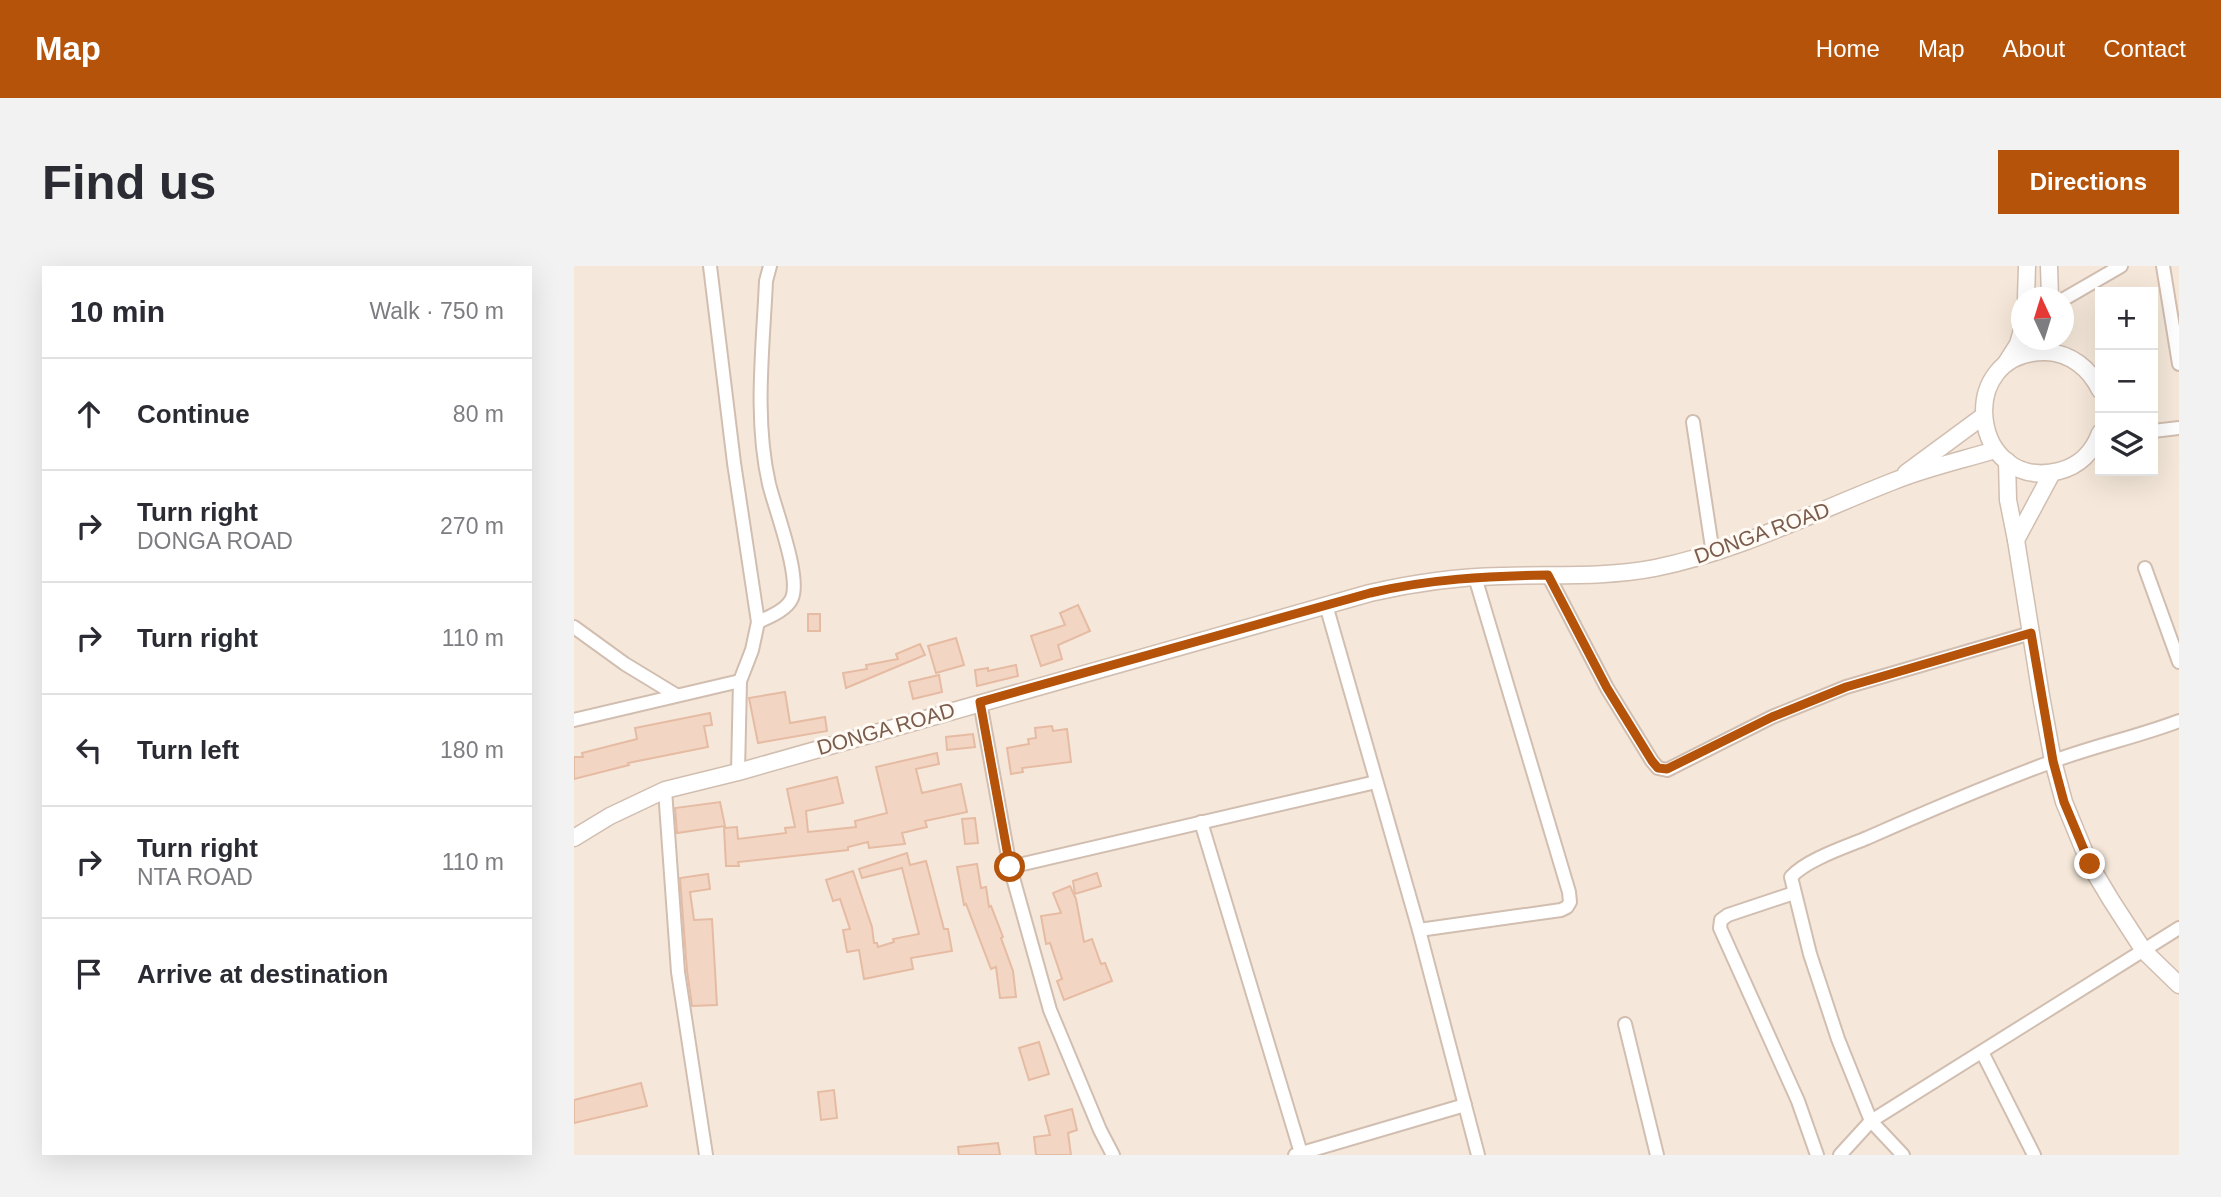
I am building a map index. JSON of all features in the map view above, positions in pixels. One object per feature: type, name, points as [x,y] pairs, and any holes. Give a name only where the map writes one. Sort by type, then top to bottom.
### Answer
[{"type":"street","points":[[710,266],[734,463],[758,622],[752,650],[740,681],[738,772]]},
{"type":"street","points":[[758,622],[782,610],[792,599],[795,580],[769,482],[760,414],[766,281],[770,266]]},
{"type":"street","points":[[2026,287],[2027,266]]},
{"type":"street","points":[[2049,266],[2050,287]]},
{"type":"street","points":[[2074,293],[2121,266]]},
{"type":"street","points":[[2163,266],[2179,364]]},
{"type":"street","points":[[2014,350],[1987,389],[1982,418],[1986,435],[2001,456],[2021,469],[2052,473],[2078,463],[2095,444]]},
{"type":"street","points":[[2064,350],[2066,356]]},
{"type":"street","points":[[2005,366],[2018,357],[2034,352],[2050,352],[2080,363],[2095,382]]},
{"type":"street","points":[[1896,480],[1982,418]]},
{"type":"street","points":[[1693,422],[1713,554]]},
{"type":"street","points":[[2158,430],[2179,428]]},
{"type":"street","points":[[1896,480],[2001,456]]},
{"type":"street","points":[[2001,456],[2053,761],[2064,802],[2090,864],[2144,951],[2179,985]]},
{"type":"street","points":[[2016,540],[2052,473]]},
{"type":"street","name":"DONGA ROAD","points":[[574,838],[610,816],[664,790],[738,772],[1326,605],[1414,583],[1475,577],[1607,574],[1653,568],[1713,554],[1787,527],[1896,480]]},
{"type":"street","points":[[2145,568],[2179,662]]},
{"type":"street","points":[[1548,575],[1607,688],[1658,768],[1667,769],[1772,717],[1846,687],[2031,633]]},
{"type":"street","points":[[1419,930],[1561,910],[1570,902],[1475,577]]},
{"type":"street","points":[[1326,605],[1419,930],[1478,1155]]},
{"type":"street","points":[[577,632],[676,695]]},
{"type":"street","points":[[574,720],[740,681]]},
{"type":"street","points":[[980,702],[1010,867],[1050,1010],[1113,1155]]},
{"type":"street","points":[[1903,1155],[1871,1121],[1838,1039],[1810,954],[1791,877],[1797,871],[1918,815],[2053,761],[2144,735],[2179,721]]},
{"type":"street","points":[[1010,867],[1376,782]]},
{"type":"street","points":[[664,790],[678,972],[706,1155]]},
{"type":"street","points":[[1201,822],[1298,1154],[1465,1105]]},
{"type":"street","points":[[1794,893],[1728,915],[1721,920],[1720,928],[1798,1101],[1817,1155]]},
{"type":"street","points":[[1840,1155],[1853,1150],[1871,1121],[2179,928]]},
{"type":"street","points":[[1626,1024],[1657,1155]]},
{"type":"street","points":[[1982,1052],[2034,1155]]},
{"type":"shaded area","points":[[574,266],[2179,266],[2179,1155],[574,1155]]},
{"type":"building","points":[[1078,605],[1090,631],[1058,645],[1062,659],[1041,666],[1031,636],[1065,625],[1060,613]]},
{"type":"building","points":[[808,614],[820,614],[820,631],[808,631]]},
{"type":"building","points":[[956,638],[964,665],[936,673],[928,646]]},
{"type":"building","points":[[920,644],[925,655],[846,688],[843,673],[898,659],[896,654]]},
{"type":"building","points":[[1016,665],[1018,676],[977,686],[975,670],[988,668],[988,671]]},
{"type":"building","points":[[939,675],[942,692],[913,699],[909,682]]},
{"type":"building","points":[[785,692],[790,723],[825,717],[827,731],[758,743],[749,698]]},
{"type":"building","points":[[710,713],[712,725],[704,726],[708,747],[628,763],[629,765],[574,779],[574,757],[583,757],[582,753],[637,739],[635,728]]},
{"type":"building","points":[[1052,726],[1053,731],[1067,729],[1071,762],[1022,768],[1023,772],[1011,774],[1007,748],[1029,744],[1028,739],[1036,738],[1035,728]]},
{"type":"building","points":[[973,734],[975,747],[947,750],[946,737]]},
{"type":"building","points":[[937,753],[939,764],[916,769],[922,793],[961,784],[967,812],[925,821],[927,827],[902,833],[905,844],[869,848],[868,842],[848,847],[848,850],[738,862],[739,866],[726,866],[724,828],[737,827],[738,839],[786,833],[785,828],[795,827],[787,789],[837,777],[843,803],[806,811],[808,832],[856,827],[855,821],[887,813],[876,767]]},
{"type":"building","points":[[720,802],[725,826],[677,833],[675,808]]},
{"type":"building","points":[[975,818],[978,843],[965,844],[962,819]]},
{"type":"building","points":[[907,853],[910,865],[926,861],[944,929],[948,929],[952,951],[911,958],[913,969],[864,979],[859,950],[847,952],[843,930],[850,929],[840,899],[833,901],[826,880],[853,871],[872,927],[874,943],[877,943],[878,947],[894,942],[893,939],[919,934],[902,868],[862,878],[859,869]]},
{"type":"building","points":[[977,864],[981,888],[986,887],[989,907],[991,906],[1003,937],[1001,938],[1013,971],[1016,997],[1000,998],[996,967],[991,969],[966,904],[964,905],[957,867]]},
{"type":"building","points":[[1097,873],[1101,886],[1075,894],[1073,881]]},
{"type":"building","points":[[708,874],[710,889],[690,892],[694,920],[712,919],[717,1005],[692,1006],[680,878]]},
{"type":"building","points":[[1070,886],[1076,899],[1084,942],[1092,939],[1101,964],[1105,963],[1112,981],[1064,1000],[1057,981],[1062,979],[1050,943],[1046,944],[1041,916],[1061,913],[1053,893]]},
{"type":"building","points":[[1039,1042],[1049,1074],[1029,1080],[1019,1048]]},
{"type":"building","points":[[641,1083],[647,1106],[574,1123],[574,1100]]},
{"type":"building","points":[[834,1090],[837,1118],[821,1120],[818,1092]]},
{"type":"building","points":[[1072,1109],[1077,1130],[1068,1133],[1071,1155],[1036,1155],[1034,1137],[1050,1135],[1045,1116]]},
{"type":"building","points":[[998,1143],[1000,1155],[959,1155],[958,1147]]},
{"type":"route","points":[[1010,867],[980,702],[1414,583],[1475,577],[1548,575],[1607,688],[1658,768],[1676,766],[1772,717],[1846,687],[2031,633],[2053,761],[2064,802],[2090,864]]}]
